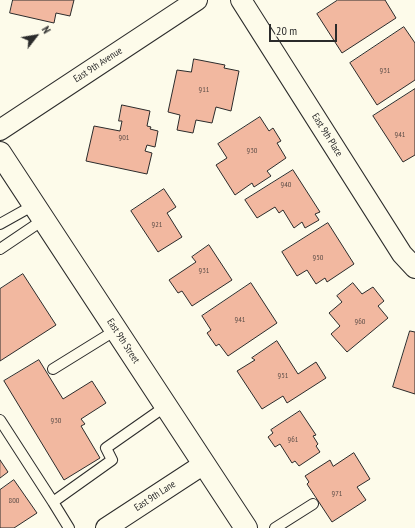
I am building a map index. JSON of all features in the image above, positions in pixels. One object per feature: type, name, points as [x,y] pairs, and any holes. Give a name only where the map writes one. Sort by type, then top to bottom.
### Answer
[{"type":"main road","name":"East 9th Street","points":[[0,153],[246,528]]},
{"type":"street","name":"East 9th Avenue","points":[[0,130],[197,0]]},
{"type":"street","name":"East 9th Place","points":[[241,0],[402,254],[415,268]]},
{"type":"street","name":"East 9th Lane","points":[[106,528],[204,464]]},
{"type":"lane","points":[[0,224],[39,212]]},
{"type":"lane","points":[[0,249],[39,212]]},
{"type":"lane","points":[[53,369],[116,330]]},
{"type":"lane","points":[[53,502],[112,460],[106,448],[166,406]]},
{"type":"lane","points":[[0,420],[69,528]]},
{"type":"lane","points":[[275,528],[313,504]]},
{"type":"building","points":[[13,0],[74,0],[70,16],[56,13],[54,23],[10,13]]},
{"type":"building","points":[[338,0],[385,0],[396,18],[342,53],[317,14]]},
{"type":"building","points":[[404,27],[415,43],[415,80],[377,105],[350,63]]},
{"type":"building","points":[[194,59],[225,65],[224,68],[239,71],[231,111],[216,107],[212,123],[196,120],[193,133],[177,130],[180,115],[168,112],[177,70],[191,72]]},
{"type":"building","points":[[415,89],[415,155],[403,162],[373,116]]},
{"type":"building","points":[[122,105],[150,111],[147,126],[151,127],[150,129],[158,131],[155,147],[147,145],[145,151],[152,153],[147,174],[86,161],[94,126],[120,131],[122,121],[119,121]]},
{"type":"building","points":[[260,117],[269,131],[273,128],[281,141],[277,143],[286,158],[267,171],[271,176],[254,187],[252,183],[235,195],[216,165],[227,158],[218,144]]},
{"type":"building","points":[[293,170],[320,212],[315,214],[319,220],[305,228],[302,222],[294,228],[283,210],[279,213],[275,207],[257,218],[245,200]]},
{"type":"building","points":[[164,189],[176,207],[167,213],[182,237],[158,252],[131,211]]},
{"type":"building","points":[[328,223],[354,264],[327,282],[325,278],[316,284],[307,270],[297,276],[282,252]]},
{"type":"building","points":[[209,245],[232,280],[192,306],[182,291],[178,293],[169,280],[196,262],[192,257]]},
{"type":"building","points":[[23,274],[56,325],[0,361],[0,289]]},
{"type":"building","points":[[251,283],[277,323],[228,356],[219,344],[216,346],[207,333],[211,330],[202,316]]},
{"type":"building","points":[[353,283],[362,294],[373,287],[384,301],[378,306],[388,318],[347,352],[331,334],[340,326],[329,313],[342,302],[337,296]]},
{"type":"building","points":[[410,331],[415,332],[415,394],[393,387]]},
{"type":"building","points":[[277,341],[298,374],[316,362],[326,378],[287,403],[283,396],[262,409],[237,371],[255,360],[252,358]]},
{"type":"building","points":[[39,360],[63,399],[92,381],[106,403],[81,419],[85,424],[81,426],[100,458],[64,480],[4,381]]},
{"type":"building","points":[[300,411],[316,435],[313,436],[318,444],[316,446],[320,452],[299,466],[295,461],[292,463],[280,444],[275,447],[268,437],[273,433],[271,430]]},
{"type":"building","points":[[354,453],[370,479],[357,487],[366,500],[332,522],[307,484],[309,482],[305,476],[330,460],[333,466]]},
{"type":"building","points":[[0,460],[8,472],[0,478]]},
{"type":"building","points":[[14,480],[37,513],[14,528],[0,528],[0,490]]}]
